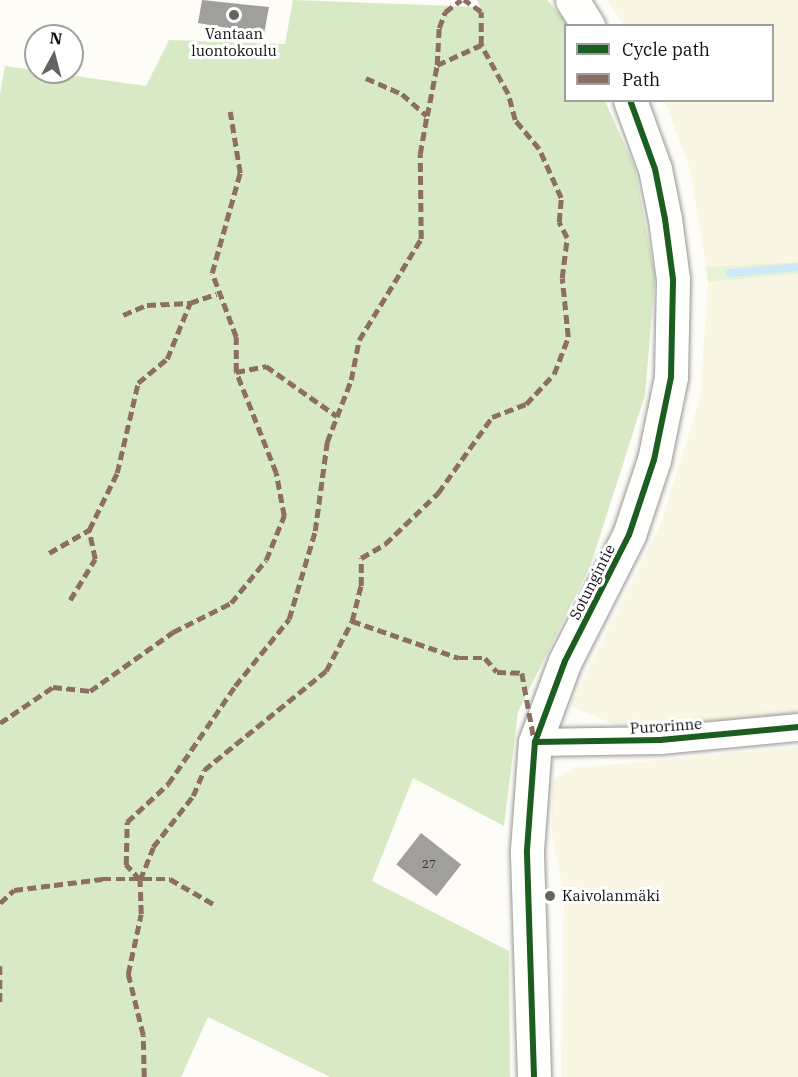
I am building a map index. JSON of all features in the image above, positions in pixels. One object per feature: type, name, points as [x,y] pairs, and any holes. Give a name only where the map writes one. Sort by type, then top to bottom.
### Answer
[{"type":"street","points":[[572,0],[587,24]]},
{"type":"street","name":"Sotungintie","points":[[534,1077],[527,850],[535,741],[565,661],[629,535],[654,460],[671,377],[673,279],[665,219],[655,169],[631,102]]},
{"type":"street","name":"Purorinne","points":[[535,741],[660,740],[798,726]]},
{"type":"shaded area","points":[[607,0],[798,0],[798,262],[706,267],[690,170],[665,102],[774,102],[774,24],[623,24]]},
{"type":"shaded area","points":[[798,274],[798,717],[628,730],[570,706],[660,525],[700,398],[708,282]]},
{"type":"shaded area","points":[[798,747],[798,1077],[561,1077],[564,896],[552,835],[552,781],[573,768]]},
{"type":"green space","points":[[293,0],[480,7],[477,0],[547,0],[568,24],[564,24],[564,102],[605,102],[635,168],[655,277],[645,395],[591,564],[518,712],[504,826],[413,778],[372,881],[509,951],[510,1077],[330,1077],[208,1017],[181,1077],[0,1077],[0,94],[5,66],[24,69],[24,84],[84,84],[84,77],[146,86],[169,40],[285,44]]},
{"type":"green space","points":[[798,262],[798,274],[708,282],[706,267]]},
{"type":"building","name":"Vantaan luontokoulu","points":[[202,0],[269,7],[264,34],[198,23]]},
{"type":"building","points":[[421,833],[461,864],[437,896],[396,865]]},
{"type":"waterway","points":[[730,273],[798,267]]},
{"type":"marked path","points":[[437,65],[439,28],[445,12],[461,0]]},
{"type":"marked path","points":[[352,621],[361,586],[361,558],[385,544],[438,493],[492,417],[526,404],[554,374],[568,337],[562,278],[567,238],[559,222],[561,198],[539,149],[515,120],[508,94],[481,45],[481,12],[464,0]]},
{"type":"marked path","points":[[366,78],[402,94],[427,116],[437,65],[481,45]]},
{"type":"marked path","points":[[0,723],[53,687],[90,691],[173,632],[231,603],[266,560],[284,516],[276,473],[236,372],[236,337],[212,273],[240,173],[230,112]]},
{"type":"marked path","points":[[140,880],[126,865],[127,822],[168,784],[235,686],[289,619],[315,531],[327,442],[351,380],[359,340],[421,239],[420,154],[427,116]]},
{"type":"marked path","points":[[123,315],[147,305],[190,303],[216,294]]},
{"type":"marked path","points":[[70,600],[95,559],[89,530],[117,473],[138,383],[167,359],[190,303]]},
{"type":"marked path","points":[[236,372],[266,366],[337,416]]},
{"type":"marked path","points":[[49,553],[89,530]]},
{"type":"marked path","points":[[144,1077],[143,1035],[128,974],[141,914],[140,880],[153,847],[193,796],[204,770],[326,671],[352,621],[459,658],[485,658],[497,672],[522,673],[534,739]]},
{"type":"marked path","points":[[0,903],[14,890],[102,879],[170,879],[217,906]]},
{"type":"marked path","points":[[0,966],[0,1002]]},
{"type":"cycle path","points":[[534,1077],[527,850],[535,742],[565,661],[629,535],[654,460],[671,377],[673,279],[665,219],[655,169],[631,102]]},
{"type":"cycle path","points":[[535,742],[660,740],[798,727]]},
{"type":"place","name":"Vantaan luontokoulu","points":[[234,15]]},
{"type":"place","name":"Kaivolanmäki","points":[[550,896]]}]
